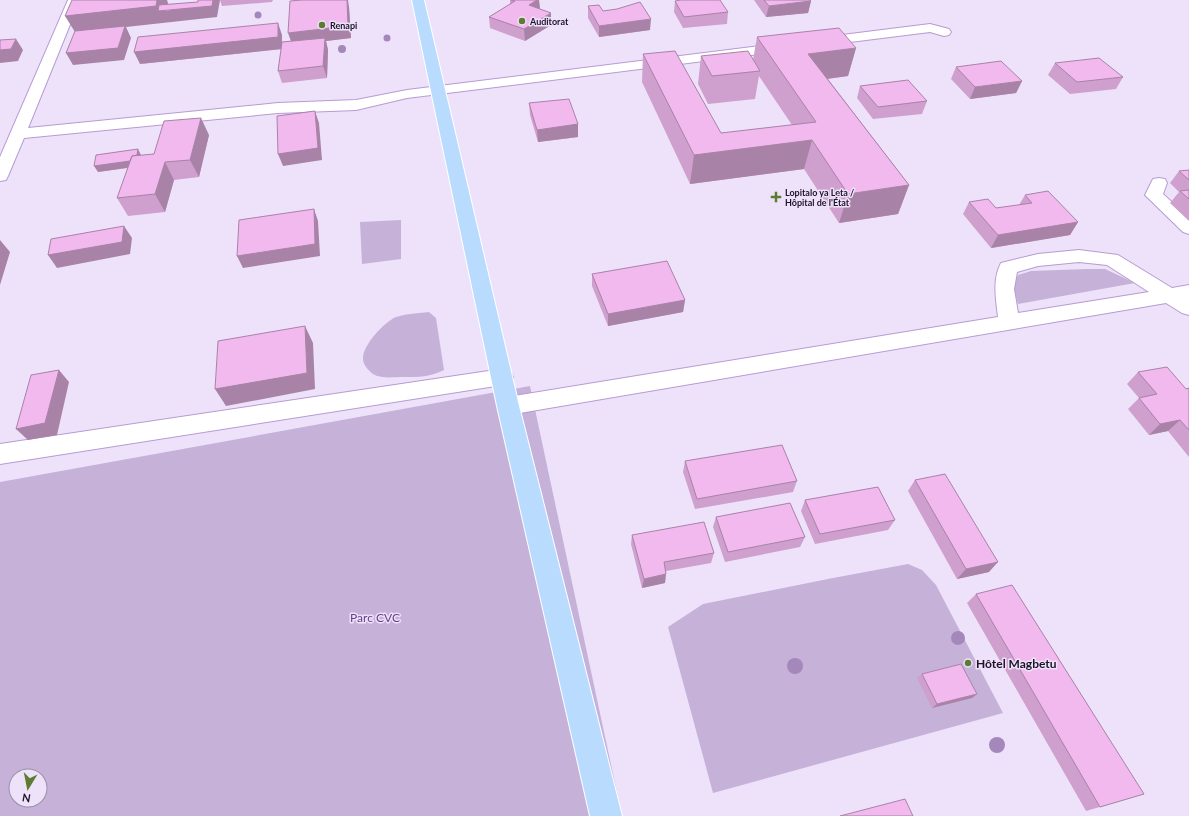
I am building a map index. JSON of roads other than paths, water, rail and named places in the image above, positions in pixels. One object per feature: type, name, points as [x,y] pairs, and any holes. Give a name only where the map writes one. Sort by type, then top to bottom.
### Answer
[{"type":"main road","points":[[418,0],[508,406],[606,816]]},
{"type":"street","points":[[0,176],[74,0]]},
{"type":"street","points":[[18,134],[278,108],[356,105],[407,94],[801,44],[930,28],[944,32]]},
{"type":"street","points":[[1159,183],[1154,195],[1189,228]]},
{"type":"street","points":[[1009,322],[1004,289],[1008,268],[1038,260],[1079,256],[1111,259],[1180,294],[1189,308]]},
{"type":"street","points":[[508,406],[1180,294]]},
{"type":"street","points":[[0,454],[502,377]]},
{"type":"place","name":"Auditorat","points":[[522,21]]},
{"type":"place","name":"Renapi","points":[[322,25]]},
{"type":"place","name":"Lopitalo ya Leta / Hôpital de l'État","points":[[776,197]]},
{"type":"place","name":"Hôtel Magbetu","points":[[968,663]]},
{"type":"park label","name":"Parc CVC","points":[[375,617]]}]
